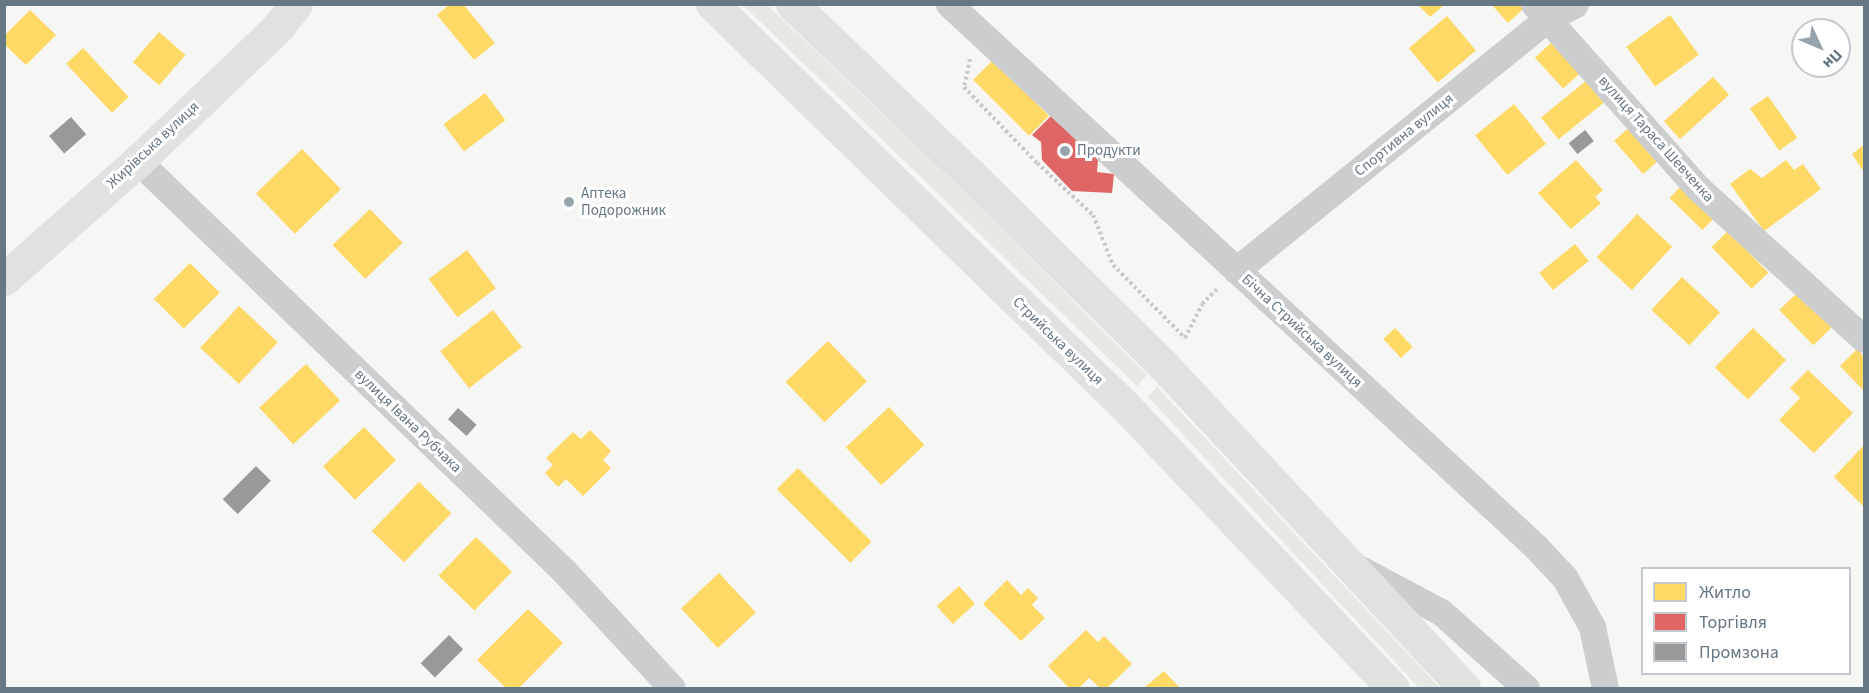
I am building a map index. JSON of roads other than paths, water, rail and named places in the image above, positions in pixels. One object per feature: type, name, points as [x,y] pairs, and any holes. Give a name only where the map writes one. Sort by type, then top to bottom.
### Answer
[{"type":"main road","name":"Жирівська вулиця","points":[[4,279],[138,161],[278,27],[296,4]]},
{"type":"main road","name":"Стрийська вулиця","points":[[712,4],[1125,406],[1393,688]]},
{"type":"main road","points":[[792,4],[972,175],[1164,366],[1464,688]]},
{"type":"street","name":"Бічна Стрийська вулиця","points":[[949,4],[1536,547],[1564,578],[1592,627],[1605,688]]},
{"type":"street","name":"Спортивна вулиця","points":[[1236,270],[1541,11],[1575,4]]},
{"type":"street","name":"вулиця Тараса Шевченка","points":[[1541,11],[1698,188],[1864,339]]},
{"type":"street","name":"вулиця Івана Рубчака","points":[[138,161],[564,571],[672,688]]},
{"type":"street","points":[[1347,562],[1441,612],[1526,688]]},
{"type":"place","name":"Продукти","points":[[1065,151]]},
{"type":"place","name":"Аптека Подорожник","points":[[569,202]]}]
